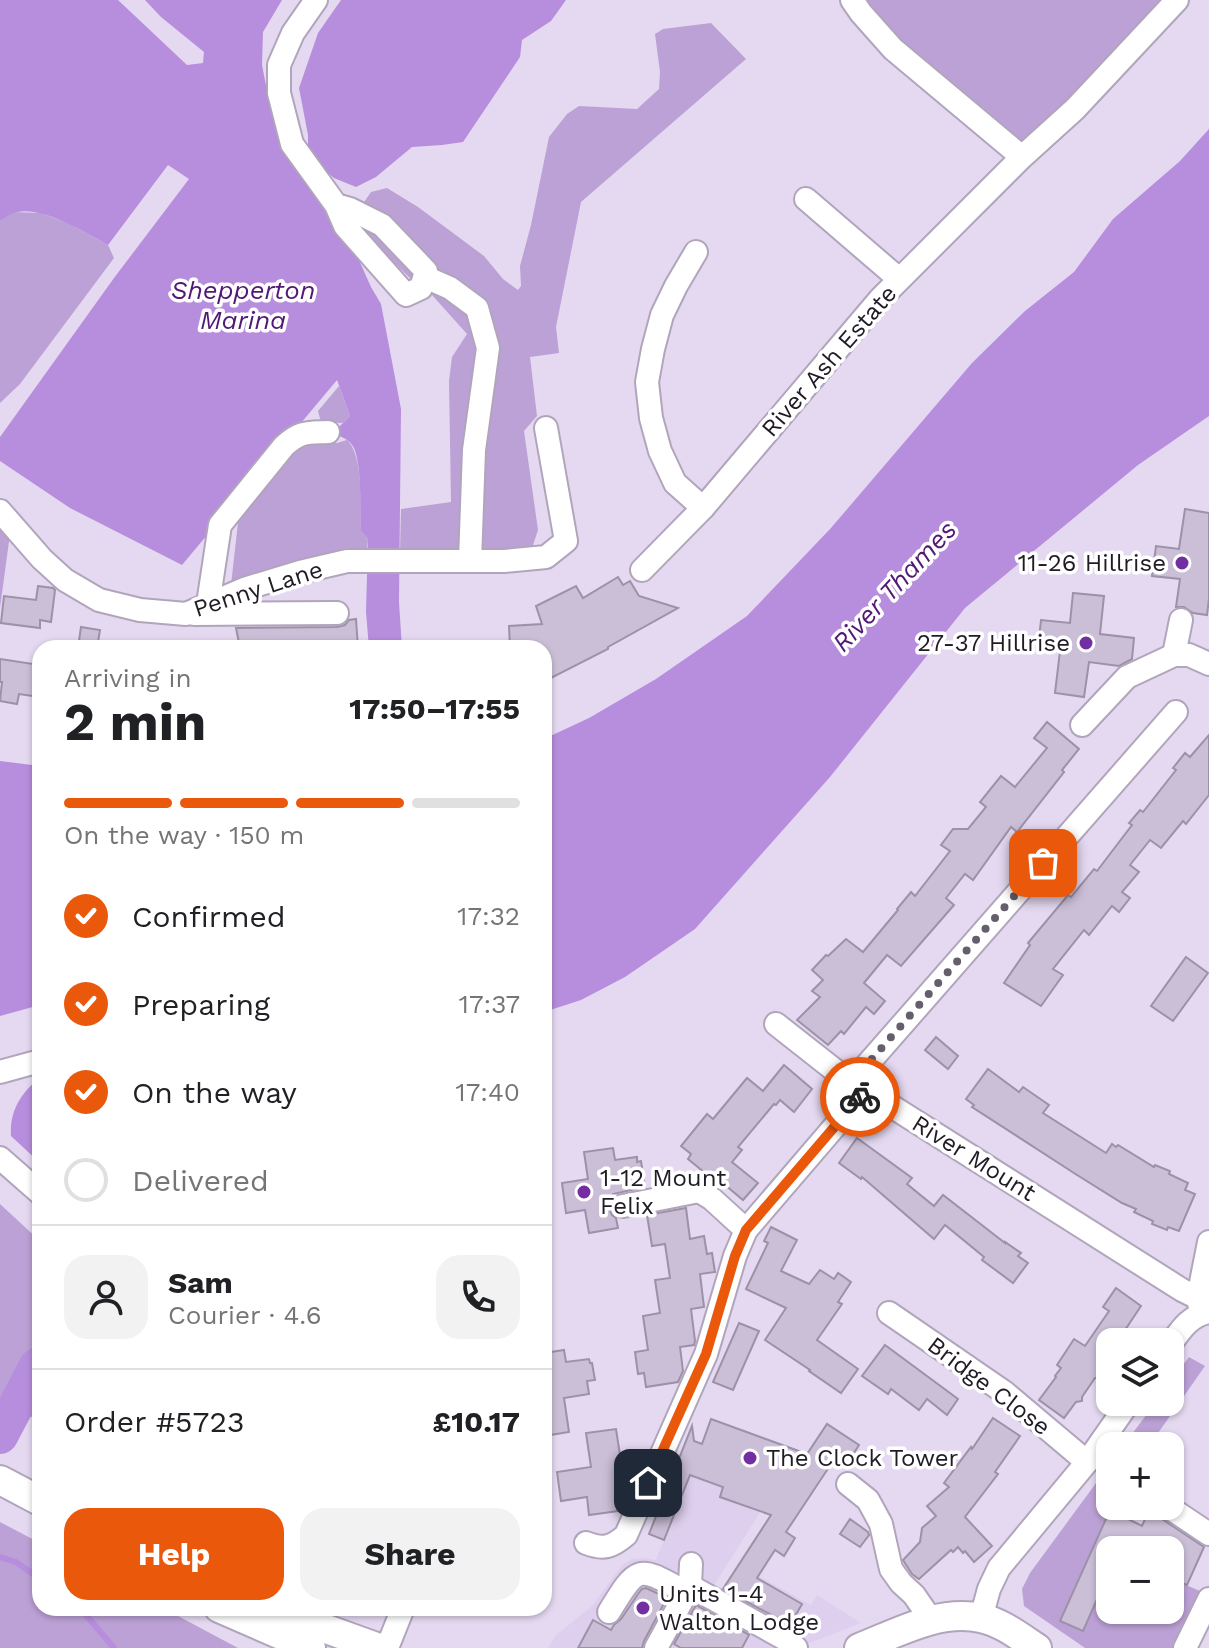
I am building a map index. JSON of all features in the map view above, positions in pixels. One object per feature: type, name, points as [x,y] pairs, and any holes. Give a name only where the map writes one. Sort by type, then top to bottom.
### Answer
[{"type":"main road","points":[[0,1480],[32,1497]]},
{"type":"main road","points":[[0,1501],[32,1517]]},
{"type":"main road","points":[[237,1616],[311,1648]]},
{"type":"main road","points":[[290,1616],[379,1648]]},
{"type":"main road","points":[[859,1648],[950,1616],[981,1618],[1000,1625],[1037,1648]]},
{"type":"street","points":[[316,0],[293,33],[279,65],[279,93],[292,144],[336,205],[382,225],[426,271],[425,277],[450,288],[477,308],[488,348],[474,450],[470,561]]},
{"type":"street","points":[[852,0],[893,49],[1022,157]]},
{"type":"street","name":"River Ash Estate","points":[[642,570],[703,508],[880,299],[1022,157],[1075,109],[1177,0]]},
{"type":"street","points":[[806,199],[899,279]]},
{"type":"street","points":[[696,252],[662,315],[647,382],[651,418],[660,451],[675,483],[703,508]]},
{"type":"street","name":"Penny Lane","points":[[0,511],[65,580],[99,600],[140,610],[186,614],[244,589],[347,561],[504,561],[546,557],[566,541],[546,428]]},
{"type":"street","points":[[208,604],[220,525],[294,436],[328,432]]},
{"type":"street","points":[[186,614],[337,613]]},
{"type":"street","points":[[1174,655],[1181,620]]},
{"type":"street","points":[[1082,725],[1127,677],[1174,655],[1189,655],[1209,664]]},
{"type":"street","points":[[586,1543],[598,1547],[614,1545],[626,1535],[706,1354],[735,1256],[746,1230],[858,1086],[1176,712]]},
{"type":"street","name":"River Mount","points":[[776,1024],[858,1086],[1182,1290],[1203,1308]]},
{"type":"street","points":[[0,1072],[32,1063]]},
{"type":"street","points":[[0,1158],[32,1186]]},
{"type":"street","points":[[623,1206],[699,1191],[746,1230]]},
{"type":"street","points":[[1184,1328],[1203,1308],[1209,1242]]},
{"type":"street","name":"Bridge Close","points":[[889,1313],[1004,1392],[1087,1462]]},
{"type":"street","points":[[981,1618],[999,1568],[1087,1462],[1119,1416]]},
{"type":"street","points":[[848,1484],[868,1500],[881,1524],[891,1569],[932,1621]]},
{"type":"street","points":[[1184,1517],[1209,1534]]},
{"type":"street","points":[[609,1612],[634,1575],[645,1573],[689,1581],[796,1648]]},
{"type":"street","points":[[656,1648],[689,1581]]},
{"type":"street","points":[[1185,1648],[1209,1599]]},
{"type":"street","points":[[387,1648],[400,1616]]},
{"type":"street","points":[[755,1622],[766,1648]]},
{"type":"shaded area","points":[[852,0],[1177,0],[1022,157]]},
{"type":"shaded area","points":[[711,23],[746,59],[581,202],[556,327],[559,353],[530,357],[537,416],[524,431],[538,530],[533,552],[400,552],[401,509],[451,502],[449,381],[452,357],[467,334],[432,295],[351,221],[371,192],[387,188],[484,256],[503,279],[518,290],[521,286],[520,266],[549,137],[567,114],[579,106],[637,109],[659,89],[655,34],[663,29]]},
{"type":"shaded area","points":[[13,212],[41,213],[70,224],[108,245],[114,258],[20,384],[0,403],[0,221]]},
{"type":"shaded area","points":[[339,386],[350,416],[343,423],[321,422],[318,411]]},
{"type":"shaded area","points":[[317,438],[337,443],[347,440],[352,447],[359,469],[361,531],[368,539],[367,550],[231,585],[240,505],[296,440]]},
{"type":"shaded area","points":[[0,524],[10,534],[0,608]]},
{"type":"shaded area","points":[[0,1204],[32,1234],[32,1417],[0,1399]]},
{"type":"shaded area","points":[[1189,1357],[1205,1366],[1184,1396],[1184,1364]]},
{"type":"shaded area","points":[[1146,1416],[1170,1416],[1159,1432],[1134,1432]]},
{"type":"shaded area","points":[[711,1419],[803,1452],[796,1468],[769,1498],[713,1587],[742,1604],[759,1576],[811,1605],[817,1595],[861,1623],[797,1648],[548,1648],[555,1636],[592,1606],[623,1564],[632,1559],[656,1560]]},
{"type":"shaded area","points":[[1096,1483],[1096,1520],[1106,1520],[1060,1621],[1083,1631],[1096,1602],[1096,1624],[1184,1624],[1184,1584],[1209,1595],[1185,1648],[1085,1648],[1024,1606],[1022,1589],[1030,1573]]},
{"type":"shaded area","points":[[0,1522],[32,1539],[32,1616],[178,1616],[238,1648],[0,1648]]},
{"type":"water","name":"Shepperton Marina","points":[[0,0],[118,0],[187,65],[203,63],[204,52],[145,0],[282,0],[263,32],[262,65],[269,101],[289,159],[358,258],[381,304],[401,409],[401,640],[368,640],[368,539],[361,531],[357,456],[346,439],[334,435],[335,427],[350,416],[337,380],[182,565],[70,508],[0,461],[0,437],[189,179],[168,165],[108,245],[61,220],[34,212],[22,211],[0,221]]},
{"type":"water","points":[[341,0],[566,0],[551,21],[522,40],[520,57],[463,142],[412,147],[376,177],[356,187],[334,178],[308,156],[308,135],[299,88],[318,33]]},
{"type":"water","name":"River Thames","points":[[1209,129],[1209,416],[1138,465],[965,608],[830,777],[695,929],[625,977],[581,1000],[552,1009],[552,735],[589,718],[656,679],[747,616],[831,528],[972,363],[1025,311],[1074,272],[1113,219],[1180,161]]},
{"type":"water","points":[[0,761],[32,765],[32,1007],[0,1016]]},
{"type":"water","points":[[32,1085],[32,1156],[11,1136],[12,1119]]},
{"type":"building","name":"11-26 Hillrise","points":[[1185,509],[1209,513],[1207,615],[1176,607],[1180,579],[1152,576],[1156,546],[1179,549]]},
{"type":"building","points":[[618,577],[623,585],[630,581],[639,596],[678,608],[552,677],[552,640],[510,640],[509,626],[542,624],[536,606],[576,586],[583,598]]},
{"type":"building","points":[[38,586],[55,590],[51,622],[40,620],[40,628],[1,623],[4,596],[36,600]]},
{"type":"building","name":"27-37 Hillrise","points":[[1073,593],[1104,596],[1100,634],[1134,638],[1132,659],[1119,666],[1089,662],[1084,697],[1055,693],[1060,651],[1038,648],[1041,620],[1070,623]]},
{"type":"building","points":[[356,619],[357,640],[238,640],[236,628],[337,627]]},
{"type":"building","points":[[81,627],[100,630],[98,640],[79,640]]},
{"type":"building","points":[[0,659],[32,664],[32,696],[19,694],[17,704],[0,701]]},
{"type":"building","points":[[1047,722],[1079,749],[1062,770],[1064,772],[1017,832],[1011,827],[973,880],[965,874],[946,898],[954,905],[901,966],[887,955],[864,983],[885,1001],[874,1014],[866,1007],[844,1034],[841,1031],[828,1045],[797,1020],[820,997],[812,991],[823,980],[812,970],[846,939],[863,952],[911,892],[915,896],[950,851],[941,845],[953,829],[968,829],[986,807],[980,802],[1001,776],[1015,787],[1047,748],[1034,738]]},
{"type":"building","points":[[1209,735],[1209,795],[1186,824],[1183,821],[1161,848],[1150,840],[1130,865],[1139,872],[1122,892],[1130,898],[1119,912],[1112,906],[1089,935],[1084,930],[1053,969],[1063,975],[1041,1006],[1004,983],[1030,945],[1028,943],[1068,895],[1071,897],[1094,869],[1097,871],[1132,825],[1129,823],[1140,810],[1143,812],[1176,770],[1173,768],[1185,753],[1190,757]]},
{"type":"building","points":[[1186,957],[1208,973],[1173,1021],[1151,1006]]},
{"type":"building","points":[[936,1037],[958,1056],[948,1069],[925,1050]]},
{"type":"building","points":[[784,1065],[812,1089],[794,1112],[780,1100],[774,1104],[738,1147],[742,1150],[732,1162],[758,1183],[743,1200],[688,1159],[691,1154],[681,1146],[707,1114],[713,1119],[747,1078],[763,1091]]},
{"type":"building","points":[[988,1069],[1019,1092],[1023,1087],[1049,1105],[1043,1113],[1106,1153],[1112,1144],[1118,1145],[1188,1183],[1185,1190],[1195,1194],[1179,1231],[1152,1224],[1153,1221],[1134,1212],[1136,1209],[972,1107],[974,1105],[966,1099]]},
{"type":"building","points":[[857,1138],[912,1178],[907,1184],[934,1206],[943,1195],[1021,1253],[1018,1256],[1028,1263],[1013,1283],[982,1260],[984,1257],[945,1225],[934,1239],[862,1177],[839,1163]]},
{"type":"building","name":"1-12 Mount Felix","points":[[613,1148],[615,1160],[637,1157],[637,1162],[641,1161],[645,1187],[613,1194],[609,1208],[618,1228],[589,1233],[585,1210],[566,1213],[562,1183],[588,1179],[584,1152]]},
{"type":"building","points":[[686,1208],[690,1239],[704,1236],[707,1254],[712,1253],[715,1272],[700,1274],[704,1307],[691,1309],[695,1341],[694,1345],[680,1347],[683,1371],[678,1382],[646,1387],[644,1373],[638,1374],[635,1352],[648,1350],[643,1316],[660,1313],[655,1280],[670,1278],[665,1244],[652,1246],[647,1215]]},
{"type":"building","points":[[771,1227],[797,1240],[781,1271],[809,1284],[820,1270],[834,1279],[838,1273],[851,1282],[838,1302],[842,1304],[817,1340],[858,1369],[841,1393],[765,1340],[786,1308],[746,1289],[768,1243],[764,1241]]},
{"type":"building","points":[[1116,1288],[1141,1306],[1126,1328],[1097,1328],[1109,1311],[1103,1307]]},
{"type":"building","points":[[739,1323],[759,1331],[733,1390],[713,1382]]},
{"type":"building","points":[[1096,1330],[1096,1378],[1082,1401],[1076,1402],[1064,1418],[1039,1400],[1056,1377],[1061,1368],[1057,1365],[1074,1339],[1085,1346]]},
{"type":"building","points":[[885,1345],[958,1399],[947,1415],[927,1399],[919,1410],[891,1389],[888,1394],[862,1376]]},
{"type":"building","points":[[564,1350],[566,1362],[589,1359],[595,1380],[587,1381],[589,1394],[564,1398],[569,1432],[552,1435],[552,1352]]},
{"type":"building","points":[[993,1418],[1020,1436],[995,1472],[998,1474],[965,1517],[992,1546],[974,1562],[958,1547],[953,1552],[951,1550],[919,1579],[903,1560],[920,1542],[922,1528],[936,1516],[927,1506],[949,1487],[944,1483]]},
{"type":"building","points":[[711,1419],[807,1454],[827,1424],[859,1445],[850,1459],[839,1452],[786,1532],[795,1538],[784,1556],[775,1550],[757,1578],[802,1604],[790,1625],[723,1589],[771,1515],[720,1497],[723,1487],[690,1475],[664,1540],[649,1534],[692,1426],[694,1441],[702,1444]]},
{"type":"building","points":[[616,1429],[620,1455],[636,1452],[639,1471],[634,1482],[615,1485],[619,1511],[589,1515],[587,1497],[561,1501],[557,1472],[591,1467],[586,1433]]},
{"type":"building","points":[[850,1519],[868,1532],[860,1547],[840,1534]]},
{"type":"building","points":[[1105,1520],[1130,1520],[1142,1526],[1145,1520],[1164,1520],[1204,1547],[1187,1585],[1184,1584],[1184,1536],[1098,1536]]},
{"type":"building","points":[[1096,1541],[1096,1602],[1083,1631],[1060,1621]]},
{"type":"building","name":"Units 1-4 Walton Lodge","points":[[642,1589],[667,1598],[642,1648],[578,1648],[593,1620],[611,1630]]},
{"type":"building","points":[[696,1605],[749,1635],[742,1648],[681,1648],[674,1644]]},
{"type":"waterway","points":[[0,1436],[32,1375]]},
{"type":"waterway","points":[[0,1557],[16,1562],[32,1573]]},
{"type":"waterway","points":[[87,1616],[114,1648]]},
{"type":"way so far","points":[[860,1097],[866,1090],[851,1083],[1043,863]]},
{"type":"place","name":"11-26 Hillrise","points":[[1182,563]]},
{"type":"place","name":"27-37 Hillrise","points":[[1086,643]]},
{"type":"place","name":"1-12 Mount Felix","points":[[584,1192]]},
{"type":"place","name":"The Clock Tower","points":[[750,1458]]},
{"type":"place","name":"Units 1-4 Walton Lodge","points":[[643,1608]]},
{"type":"route","points":[[648,1483],[706,1354],[735,1256],[746,1230],[860,1097]]}]
